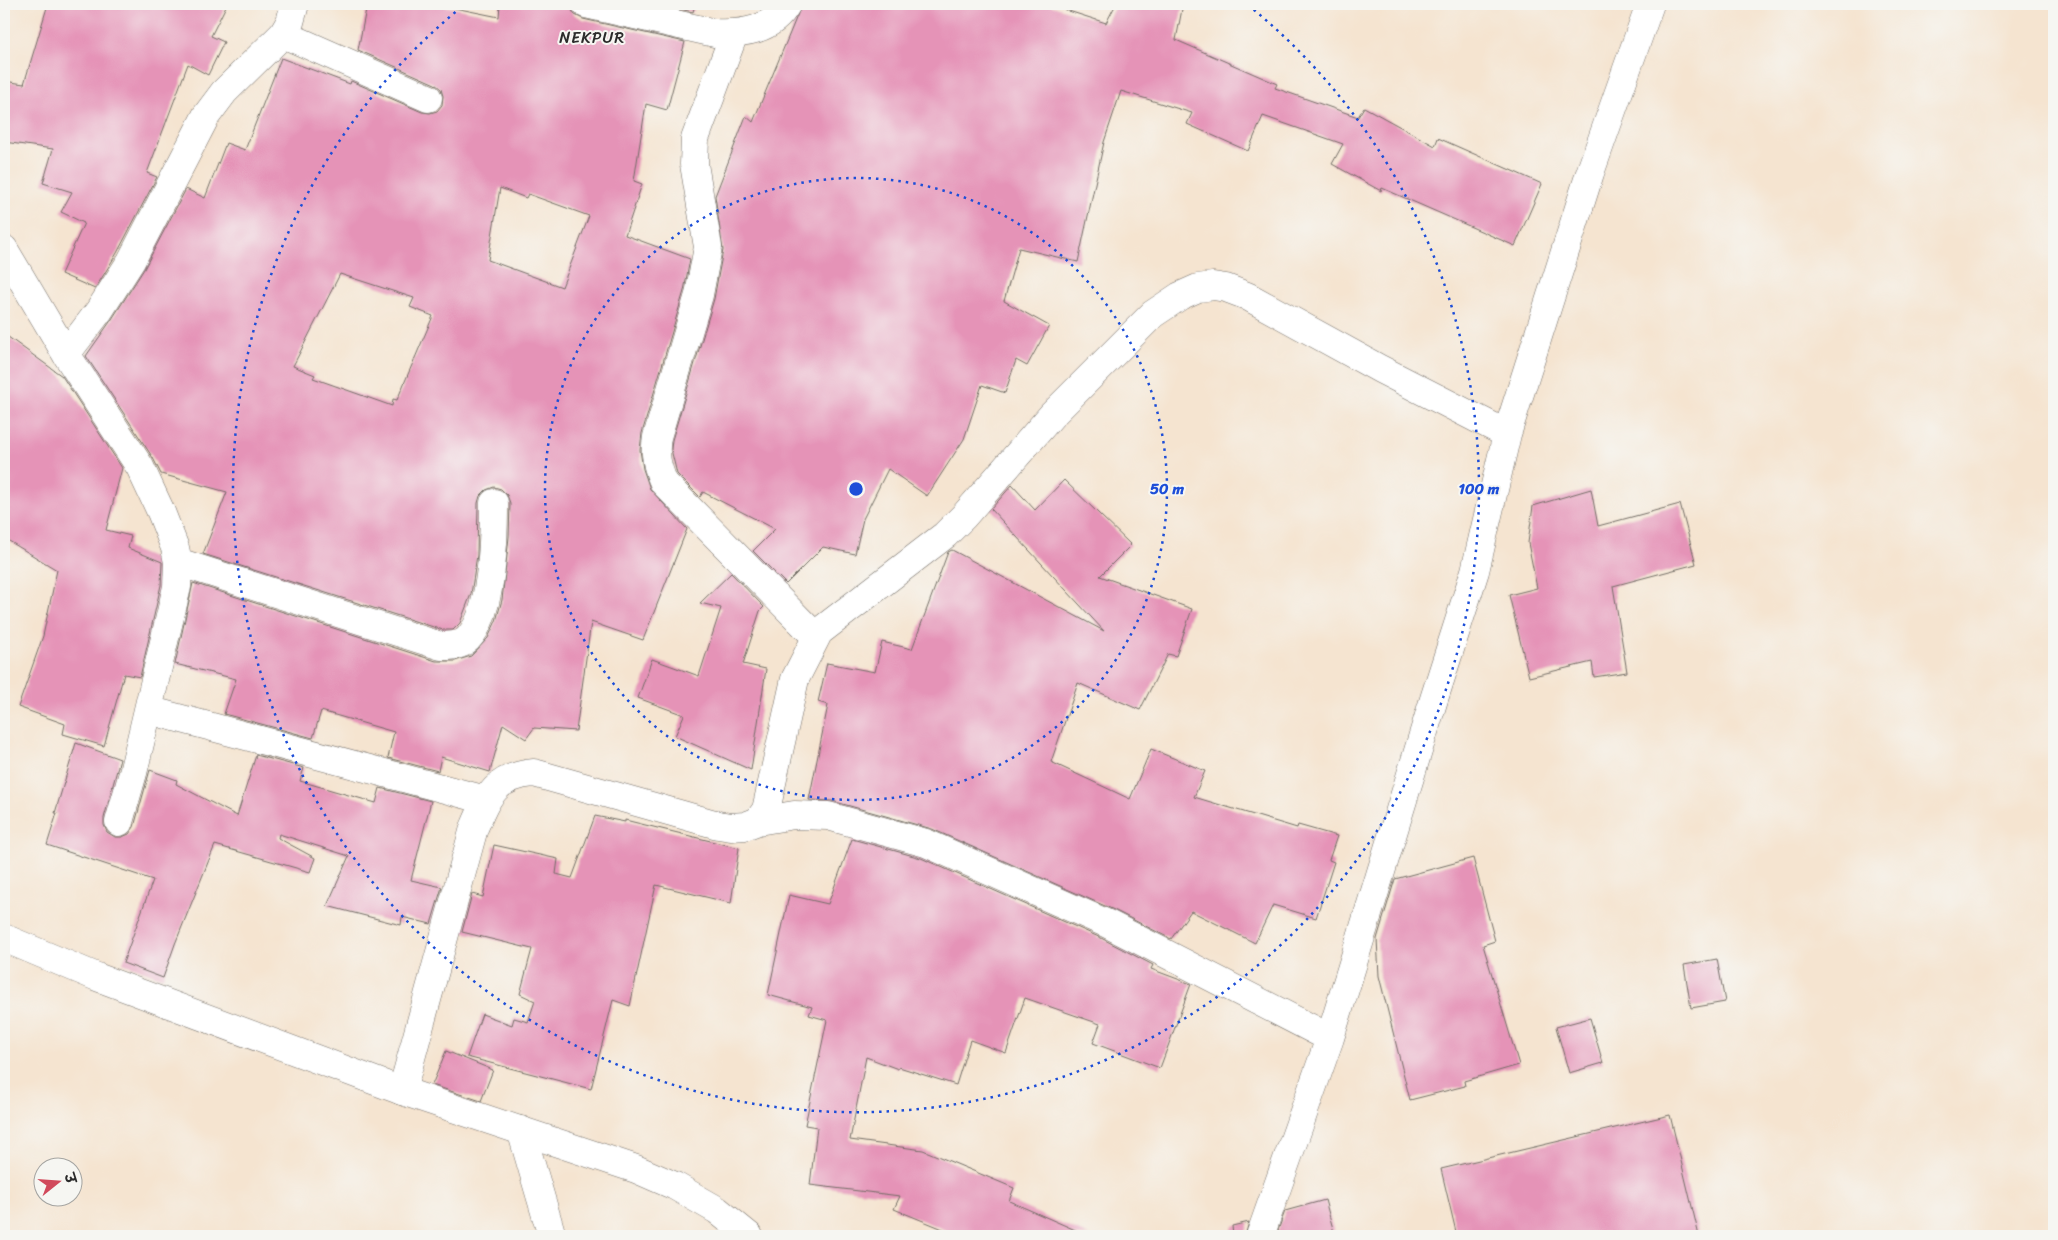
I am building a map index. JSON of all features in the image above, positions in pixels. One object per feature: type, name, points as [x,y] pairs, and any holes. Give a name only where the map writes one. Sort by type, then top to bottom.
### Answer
[{"type":"street","points":[[66,354],[99,310],[131,261],[206,116],[224,92],[283,34],[290,22],[295,4]]},
{"type":"street","points":[[586,4],[715,33],[734,34],[756,30],[770,22],[783,11],[786,4]]},
{"type":"street","points":[[1260,1236],[1330,1038],[1475,570],[1507,434],[1590,173],[1650,4]]},
{"type":"street","points":[[283,34],[428,98]]},
{"type":"street","points":[[734,34],[695,139],[694,164],[708,247],[699,295],[657,437],[655,451],[657,466],[664,483],[816,638]]},
{"type":"street","points":[[4,249],[66,354],[140,467],[162,512],[178,562],[176,587],[148,710],[119,822]]},
{"type":"street","points":[[758,821],[766,810],[795,680],[819,632],[944,535],[964,516],[1052,415],[1153,314],[1180,296],[1198,288],[1213,286],[1226,288],[1247,296],[1380,369],[1507,434]]},
{"type":"street","points":[[178,562],[441,646],[453,646],[464,642],[476,626],[484,603],[491,571],[494,503]]},
{"type":"street","points":[[148,710],[486,800]]},
{"type":"street","points":[[402,1092],[474,828],[486,800],[495,788],[507,778],[519,774],[534,773],[718,825],[731,827],[745,826],[758,821],[794,815],[828,816],[926,843],[1108,924],[1330,1038]]},
{"type":"street","points":[[4,938],[97,977],[402,1092],[636,1169],[675,1186],[717,1210],[749,1236]]},
{"type":"street","points":[[521,1130],[552,1236]]},
{"type":"building","points":[[48,4],[227,4],[211,36],[224,42],[208,75],[188,64],[147,173],[157,177],[117,253],[95,289],[61,274],[84,223],[61,212],[72,192],[43,183],[53,149],[4,142],[4,81],[24,84]]},
{"type":"building","points":[[367,4],[435,4],[499,17],[500,4],[571,4],[571,9],[575,15],[583,19],[685,42],[667,110],[646,104],[634,181],[642,184],[625,235],[690,259],[684,291],[642,433],[640,450],[643,469],[650,489],[687,529],[643,640],[591,622],[576,731],[534,728],[526,739],[503,724],[490,772],[441,757],[438,771],[388,758],[394,732],[321,711],[313,738],[224,714],[236,679],[175,664],[193,583],[436,661],[455,661],[471,656],[488,638],[496,621],[502,600],[509,537],[510,503],[507,495],[501,489],[494,487],[486,490],[480,496],[478,503],[477,555],[471,594],[460,623],[453,630],[443,630],[203,554],[227,492],[161,474],[153,458],[86,356],[144,269],[186,189],[205,198],[226,143],[245,150],[281,58],[350,84],[351,81],[422,112],[430,113],[437,111],[442,105],[443,96],[441,89],[435,84],[358,50]],"holes":[[[500,188],[526,198],[528,194],[589,216],[562,287],[488,260]],[[340,274],[414,298],[410,307],[433,316],[397,400],[393,399],[392,406],[313,378],[315,375],[293,366]]]},
{"type":"building","points":[[656,4],[695,4],[693,12]]},
{"type":"building","points":[[802,4],[1047,4],[1106,23],[1116,4],[1183,4],[1176,40],[1277,84],[1275,88],[1358,117],[1364,107],[1435,146],[1438,138],[1542,184],[1515,246],[1382,188],[1381,191],[1332,164],[1343,144],[1263,116],[1248,151],[1187,124],[1192,113],[1121,91],[1104,142],[1078,262],[1019,248],[1004,301],[1049,326],[1027,366],[1016,360],[1005,393],[982,385],[964,439],[927,496],[888,469],[863,519],[855,554],[823,547],[786,584],[753,551],[775,529],[703,492],[700,497],[677,474],[671,449],[672,440],[714,299],[723,250],[715,196],[746,116],[753,122]]},
{"type":"building","points":[[4,334],[62,376],[122,468],[106,530],[131,536],[128,548],[162,562],[161,585],[140,677],[124,674],[104,746],[63,734],[65,724],[18,707],[43,636],[57,570],[4,538]]},
{"type":"building","points":[[1064,480],[1131,545],[1100,576],[1192,609],[1176,656],[1168,654],[1140,710],[1078,683],[1051,762],[1130,799],[1151,749],[1205,771],[1194,797],[1297,828],[1298,825],[1337,836],[1329,860],[1334,862],[1316,918],[1273,905],[1255,943],[1191,911],[1171,939],[1114,910],[932,829],[832,801],[809,800],[828,705],[818,702],[827,663],[875,672],[882,642],[912,649],[948,552],[952,550],[1104,631],[991,509],[1012,485],[1035,510]]},
{"type":"building","points":[[1591,489],[1598,526],[1680,504],[1696,564],[1613,586],[1627,672],[1594,677],[1592,662],[1529,677],[1509,595],[1537,588],[1528,543],[1533,506]]},
{"type":"building","points":[[731,573],[764,607],[760,611],[743,664],[766,669],[751,770],[675,736],[684,715],[638,698],[652,659],[699,676],[721,608],[700,603]]},
{"type":"building","points":[[76,743],[120,759],[104,818],[107,832],[115,837],[129,834],[134,827],[150,770],[177,780],[176,784],[237,816],[256,755],[304,768],[300,781],[376,803],[380,788],[431,801],[411,880],[442,887],[431,924],[402,917],[401,925],[327,906],[349,856],[279,834],[278,838],[315,858],[310,872],[215,845],[163,978],[123,963],[153,880],[47,845]]},
{"type":"building","points":[[595,816],[625,822],[625,820],[739,848],[731,903],[656,885],[630,1006],[613,1000],[591,1089],[467,1057],[482,1014],[512,1025],[514,1018],[528,1022],[535,1001],[520,994],[532,949],[462,932],[472,894],[483,897],[494,845],[558,859],[556,874],[572,878]]},
{"type":"building","points":[[852,839],[921,858],[1101,938],[1153,965],[1151,969],[1191,984],[1160,1068],[1093,1043],[1100,1024],[1025,998],[1006,1053],[970,1040],[956,1085],[899,1067],[898,1069],[866,1057],[850,1140],[923,1150],[1014,1188],[1009,1201],[1089,1236],[960,1236],[894,1209],[900,1196],[810,1185],[817,1127],[805,1125],[827,1020],[809,1015],[812,1007],[768,995],[789,895],[828,904]]},
{"type":"building","points":[[1473,858],[1495,941],[1483,945],[1519,1065],[1464,1081],[1465,1086],[1410,1100],[1379,976],[1377,939],[1395,879]]},
{"type":"building","points":[[1717,959],[1725,1002],[1691,1008],[1684,965]]},
{"type":"building","points":[[1590,1018],[1603,1063],[1569,1073],[1556,1027]]},
{"type":"building","points":[[446,1051],[493,1070],[481,1101],[432,1085]]},
{"type":"building","points":[[1670,1115],[1699,1236],[1457,1236],[1441,1169]]},
{"type":"building","points":[[1325,1200],[1335,1236],[1276,1236],[1285,1211]]},
{"type":"building","points":[[1249,1222],[1245,1236],[1233,1236],[1232,1226]]},
{"type":"district","name":"NEKPUR","points":[[592,37]]}]
